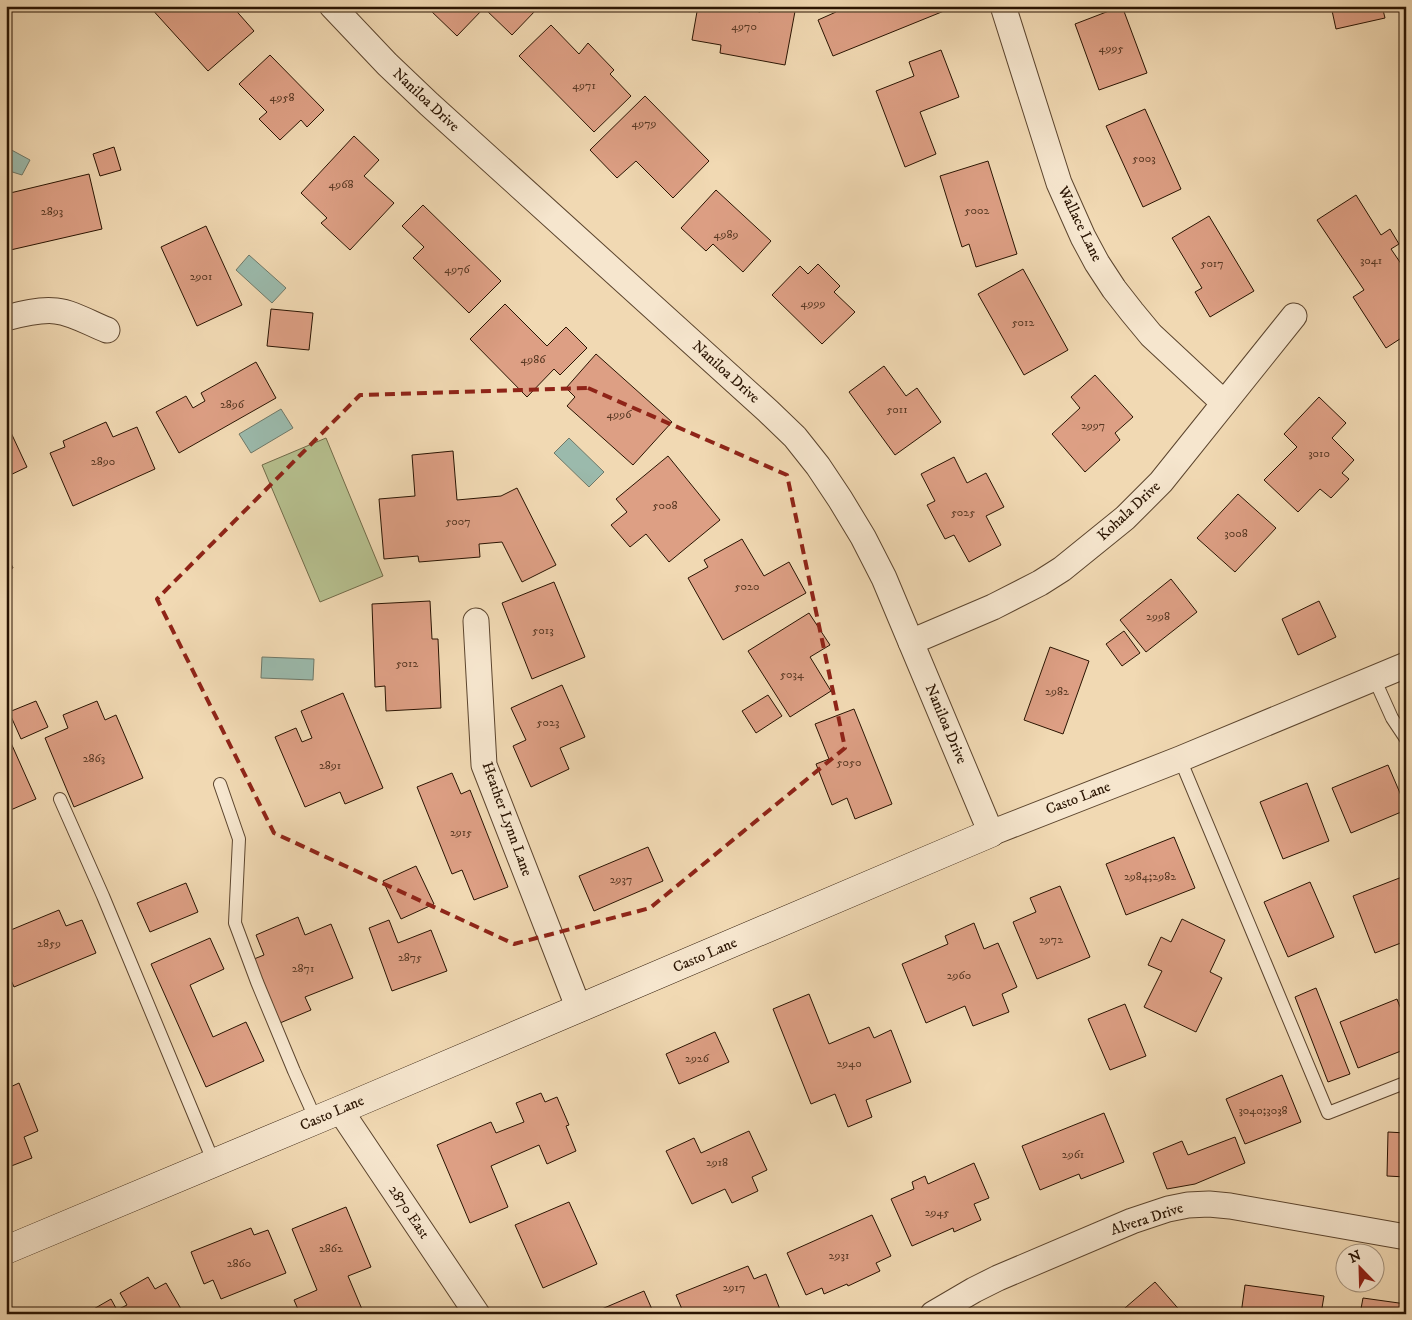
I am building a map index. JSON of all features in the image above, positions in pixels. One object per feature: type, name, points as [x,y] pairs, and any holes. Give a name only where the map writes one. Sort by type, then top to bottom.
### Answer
[{"type":"street","name":"Naniloa Drive","points":[[332,6],[387,64],[429,104],[795,437],[840,498],[863,536],[884,578],[991,833]]},
{"type":"street","name":"Wallace Lane","points":[[1003,6],[1059,183],[1083,237],[1098,264],[1126,304],[1152,335],[1224,403]]},
{"type":"street","points":[[6,318],[36,312],[57,311],[107,330]]},
{"type":"street","name":"Kohala Drive","points":[[911,642],[1017,595],[1062,569],[1125,518],[1161,482],[1294,316]]},
{"type":"street","name":"Heather Lynn Lane","points":[[476,621],[484,765],[579,1008]]},
{"type":"street","name":"Casto Lane","points":[[6,1250],[991,833],[1406,665]]},
{"type":"street","name":"2870 East","points":[[328,1115],[477,1314]]},
{"type":"street","name":"Alvera Drive","points":[[933,1314],[998,1278],[1132,1221],[1168,1209],[1188,1205],[1230,1206],[1406,1237]]},
{"type":"lane","points":[[1374,678],[1392,718],[1406,739]]},
{"type":"lane","points":[[1180,758],[1328,1112],[1402,1084]]},
{"type":"lane","points":[[220,784],[238,839],[235,923],[294,1071],[328,1115]]},
{"type":"lane","points":[[60,799],[103,896],[214,1163]]},
{"type":"highlighted area","points":[[588,388],[787,475],[845,748],[650,908],[514,944],[274,833],[157,599],[360,395]]},
{"type":"green space","points":[[326,438],[383,576],[320,602],[262,465]]},
{"type":"shaded area","points":[[6,147],[30,160],[22,175],[6,170]]},
{"type":"shaded area","points":[[249,255],[286,288],[272,303],[236,270]]},
{"type":"shaded area","points":[[281,409],[293,428],[251,453],[239,434]]},
{"type":"shaded area","points":[[569,438],[604,472],[589,487],[554,453]]},
{"type":"shaded area","points":[[262,657],[314,659],[313,680],[261,678]]},
{"type":"building","points":[[149,6],[232,6],[254,31],[208,71]]},
{"type":"building","points":[[432,6],[533,6],[536,10],[512,35],[484,8],[457,36],[429,9]]},
{"type":"building","points":[[652,6],[663,6],[658,12]]},
{"type":"building","points":[[698,6],[729,6],[760,12],[761,6],[796,6],[785,65],[720,53],[721,45],[692,40]]},
{"type":"building","points":[[834,6],[942,6],[944,11],[833,56],[818,20],[836,12]]},
{"type":"building","points":[[1122,6],[1147,73],[1099,90],[1075,24]]},
{"type":"building","points":[[1222,6],[1232,6],[1226,11]]},
{"type":"building","points":[[1331,6],[1382,6],[1385,18],[1336,29]]},
{"type":"building","points":[[551,25],[579,54],[588,43],[614,70],[610,74],[631,96],[594,132],[519,56]]},
{"type":"building","points":[[941,50],[959,97],[920,112],[936,154],[905,167],[876,91],[914,76],[909,62]]},
{"type":"building","points":[[270,55],[324,110],[307,127],[301,120],[280,140],[259,119],[267,112],[239,84]]},
{"type":"building","points":[[645,96],[709,161],[673,198],[636,161],[617,178],[590,150]]},
{"type":"building","points":[[1145,109],[1181,189],[1143,207],[1106,126]]},
{"type":"building","points":[[354,136],[379,160],[364,176],[394,203],[350,250],[321,223],[327,218],[301,193]]},
{"type":"building","points":[[114,147],[121,170],[100,176],[93,154]]},
{"type":"building","points":[[988,161],[1017,254],[976,267],[969,244],[962,247],[940,176]]},
{"type":"building","points":[[89,174],[102,229],[6,251],[6,194]]},
{"type":"building","points":[[716,190],[771,241],[743,272],[713,244],[706,251],[681,228]]},
{"type":"building","points":[[1356,195],[1381,235],[1390,229],[1399,244],[1391,249],[1406,271],[1406,335],[1386,348],[1353,297],[1364,290],[1317,220]]},
{"type":"building","points":[[423,205],[501,281],[469,313],[413,258],[424,247],[402,226]]},
{"type":"building","points":[[1209,216],[1254,291],[1210,317],[1195,292],[1202,288],[1172,238]]},
{"type":"building","points":[[206,226],[242,305],[197,326],[161,247]]},
{"type":"building","points":[[818,264],[840,286],[834,292],[855,312],[822,344],[772,295],[800,266],[808,274]]},
{"type":"building","points":[[1023,269],[1068,350],[1024,375],[978,294]]},
{"type":"building","points":[[505,304],[547,346],[566,327],[587,348],[560,375],[554,369],[527,397],[470,339]]},
{"type":"building","points":[[271,309],[313,313],[309,350],[267,346]]},
{"type":"building","points":[[596,354],[672,422],[633,465],[567,406],[575,397],[566,388]]},
{"type":"building","points":[[256,362],[276,398],[179,453],[156,412],[186,396],[193,408],[205,401],[201,393]]},
{"type":"building","points":[[884,366],[906,396],[917,388],[941,422],[895,455],[849,392]]},
{"type":"building","points":[[1095,375],[1133,417],[1115,433],[1120,440],[1085,472],[1052,434],[1080,408],[1071,397]]},
{"type":"building","points":[[1319,397],[1346,423],[1332,438],[1354,460],[1342,473],[1349,479],[1331,498],[1320,489],[1298,512],[1264,480],[1297,447],[1284,434]]},
{"type":"building","points":[[6,422],[27,467],[6,477]]},
{"type":"building","points":[[106,422],[113,437],[137,427],[155,469],[73,506],[50,453],[65,447],[63,441]]},
{"type":"building","points":[[453,451],[457,500],[501,496],[517,488],[556,565],[522,582],[502,542],[479,544],[480,557],[419,562],[418,556],[384,559],[379,499],[415,496],[412,455]]},
{"type":"building","points":[[668,456],[720,520],[669,562],[646,534],[630,547],[611,525],[627,512],[616,499]]},
{"type":"building","points":[[954,457],[967,483],[986,473],[1004,507],[986,516],[1001,545],[969,562],[954,535],[945,539],[927,505],[935,501],[921,474]]},
{"type":"building","points":[[1238,494],[1276,528],[1235,572],[1197,538]]},
{"type":"building","points":[[742,539],[764,576],[789,562],[806,593],[723,640],[688,578],[708,567],[704,560]]},
{"type":"building","points":[[6,553],[13,568],[6,571]]},
{"type":"building","points":[[1171,579],[1197,612],[1146,652],[1120,620]]},
{"type":"building","points":[[554,582],[585,657],[532,679],[502,603]]},
{"type":"building","points":[[430,601],[432,639],[438,639],[441,708],[386,711],[385,686],[375,687],[372,604]]},
{"type":"building","points":[[1319,601],[1336,637],[1298,655],[1282,619]]},
{"type":"building","points":[[809,613],[830,645],[810,657],[831,691],[790,717],[748,651]]},
{"type":"building","points":[[1124,631],[1140,653],[1122,666],[1106,644]]},
{"type":"building","points":[[1050,647],[1089,661],[1063,734],[1024,720]]},
{"type":"building","points":[[562,685],[585,737],[560,748],[569,769],[531,787],[513,746],[526,740],[511,708]]},
{"type":"building","points":[[343,693],[383,788],[345,804],[340,792],[305,807],[275,737],[296,728],[302,742],[312,738],[301,711]]},
{"type":"building","points":[[768,695],[782,716],[756,733],[742,711]]},
{"type":"building","points":[[36,701],[48,727],[21,739],[9,712]]},
{"type":"building","points":[[97,701],[105,720],[116,715],[143,778],[74,807],[45,738],[68,728],[63,715]]},
{"type":"building","points":[[854,709],[892,804],[855,819],[847,798],[832,805],[816,764],[829,759],[815,724]]},
{"type":"building","points":[[6,735],[36,799],[6,812]]},
{"type":"building","points":[[1388,765],[1406,810],[1351,833],[1332,788]]},
{"type":"building","points":[[452,773],[461,794],[470,790],[508,887],[474,900],[462,870],[452,874],[417,787]]},
{"type":"building","points":[[1307,783],[1329,841],[1283,859],[1260,802]]},
{"type":"building","points":[[1406,828],[1406,841],[1401,830]]},
{"type":"building","points":[[1174,837],[1195,888],[1126,915],[1106,864]]},
{"type":"building","points":[[648,847],[663,881],[594,911],[579,876]]},
{"type":"building","points":[[416,866],[434,904],[401,919],[383,881]]},
{"type":"building","points":[[1402,877],[1406,885],[1406,941],[1375,953],[1353,896]]},
{"type":"building","points":[[1310,882],[1334,937],[1288,957],[1264,902]]},
{"type":"building","points":[[186,883],[198,912],[150,932],[137,903]]},
{"type":"building","points":[[1060,886],[1090,957],[1037,979],[1013,922],[1036,912],[1030,898]]},
{"type":"building","points":[[59,910],[66,926],[82,920],[96,953],[14,987],[6,969],[6,932]]},
{"type":"building","points":[[298,917],[305,935],[331,924],[353,978],[305,997],[311,1010],[280,1023],[254,959],[264,955],[256,935]]},
{"type":"building","points":[[1182,919],[1225,940],[1210,972],[1222,978],[1196,1032],[1144,1007],[1162,971],[1148,965],[1161,937],[1171,942]]},
{"type":"building","points":[[389,920],[398,943],[431,930],[447,971],[392,991],[369,928]]},
{"type":"building","points":[[974,923],[984,949],[998,943],[1017,987],[1002,994],[1009,1012],[973,1026],[965,1006],[926,1023],[902,964],[948,944],[945,936]]},
{"type":"building","points":[[210,938],[224,969],[190,985],[213,1037],[246,1022],[264,1061],[206,1087],[151,964]]},
{"type":"building","points":[[1316,988],[1350,1074],[1328,1082],[1295,997]]},
{"type":"building","points":[[809,994],[829,1044],[869,1027],[874,1038],[891,1030],[911,1082],[866,1100],[872,1117],[848,1127],[835,1094],[811,1104],[773,1009]]},
{"type":"building","points":[[1397,999],[1406,1022],[1406,1049],[1358,1068],[1340,1022]]},
{"type":"building","points":[[1125,1004],[1146,1056],[1110,1070],[1088,1019]]},
{"type":"building","points":[[715,1032],[729,1062],[679,1084],[666,1054]]},
{"type":"building","points":[[1282,1075],[1301,1122],[1245,1144],[1226,1099]]},
{"type":"building","points":[[19,1083],[38,1131],[24,1137],[32,1158],[6,1168],[6,1107],[8,1106],[6,1089]]},
{"type":"building","points":[[541,1093],[545,1102],[557,1097],[569,1125],[566,1126],[576,1151],[547,1164],[539,1145],[491,1166],[508,1207],[470,1223],[437,1145],[491,1122],[496,1133],[524,1122],[516,1103]]},
{"type":"building","points":[[1104,1113],[1124,1162],[1081,1179],[1079,1174],[1040,1190],[1022,1146]]},
{"type":"building","points":[[749,1131],[767,1170],[752,1177],[758,1191],[732,1203],[725,1189],[692,1204],[666,1151],[694,1138],[701,1153]]},
{"type":"building","points":[[1388,1132],[1406,1133],[1406,1177],[1387,1176]]},
{"type":"building","points":[[1235,1137],[1245,1163],[1195,1184],[1167,1189],[1153,1153],[1182,1141],[1188,1155]]},
{"type":"building","points":[[974,1163],[989,1198],[974,1204],[981,1220],[954,1232],[953,1228],[912,1246],[891,1199],[914,1189],[912,1182],[925,1176],[928,1184]]},
{"type":"building","points":[[569,1202],[597,1264],[543,1288],[515,1225]]},
{"type":"building","points":[[346,1207],[371,1267],[348,1276],[364,1314],[300,1314],[294,1300],[317,1290],[292,1229]]},
{"type":"building","points":[[872,1215],[891,1256],[876,1263],[880,1271],[848,1286],[847,1284],[824,1294],[822,1288],[806,1295],[787,1253]]},
{"type":"building","points":[[251,1228],[254,1235],[268,1230],[286,1273],[221,1299],[213,1280],[204,1284],[191,1252]]},
{"type":"building","points":[[748,1266],[754,1279],[766,1274],[781,1312],[776,1314],[684,1314],[676,1295]]},
{"type":"building","points":[[148,1277],[155,1289],[166,1283],[184,1314],[85,1314],[111,1299],[117,1310],[127,1305],[120,1293]]},
{"type":"building","points":[[1155,1282],[1183,1314],[1118,1314]]},
{"type":"building","points":[[1245,1285],[1324,1296],[1321,1314],[1241,1314]]},
{"type":"building","points":[[644,1291],[654,1314],[590,1314]]},
{"type":"building","points":[[1363,1298],[1406,1304],[1406,1314],[1360,1314]]}]
